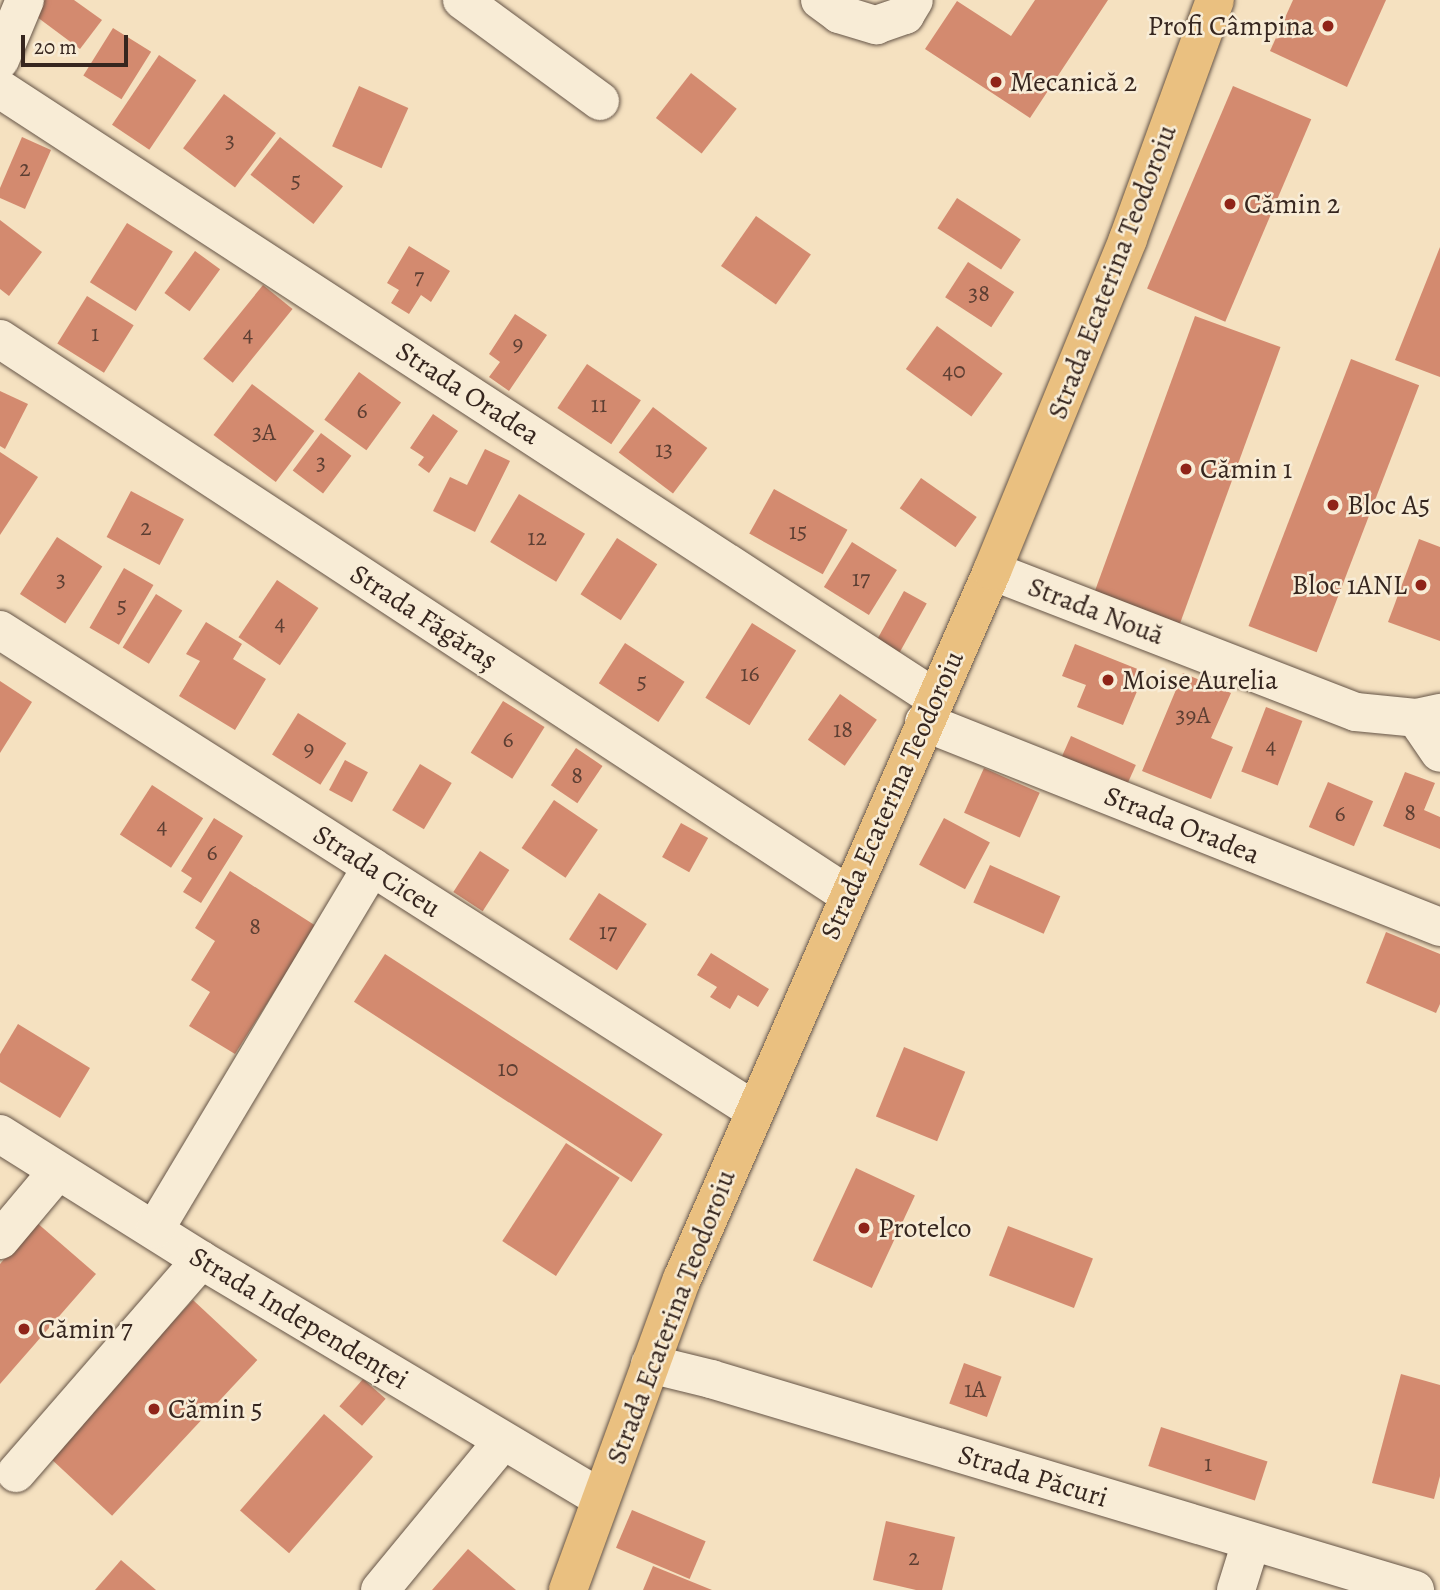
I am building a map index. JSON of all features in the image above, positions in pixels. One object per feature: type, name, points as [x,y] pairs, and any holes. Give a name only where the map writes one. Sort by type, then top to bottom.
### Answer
[{"type":"main road","name":"Strada Ecaterina Teodoroiu","points":[[568,1590],[682,1279],[992,571],[1128,239],[1215,0]]},
{"type":"street","points":[[0,61],[25,0]]},
{"type":"street","points":[[461,0],[600,101]]},
{"type":"street","points":[[820,0],[839,14],[876,25],[905,15],[914,0]]},
{"type":"street","name":"Strada Oradea","points":[[0,89],[930,710],[1440,927]]},
{"type":"street","name":"Strada Făgăraș","points":[[0,339],[848,895]]},
{"type":"street","name":"Strada Nouă","points":[[992,571],[1356,712],[1428,715]]},
{"type":"street","name":"Strada Ciceu","points":[[0,630],[755,1111]]},
{"type":"street","points":[[1428,715],[1440,753]]},
{"type":"street","points":[[155,1229],[372,867]]},
{"type":"street","name":"Strada Independenței","points":[[0,1134],[201,1260],[601,1498]]},
{"type":"street","points":[[0,1240],[58,1171]]},
{"type":"street","points":[[16,1473],[201,1260]]},
{"type":"street","name":"Strada Păcuri","points":[[650,1364],[711,1379],[1415,1590]]},
{"type":"street","points":[[380,1590],[503,1441]]},
{"type":"street","points":[[1236,1590],[1251,1542]]},
{"type":"building","points":[[43,0],[74,0],[102,20],[80,49],[33,14]]},
{"type":"building","points":[[1035,0],[1108,0],[1030,118],[925,49],[957,1],[1011,36]]},
{"type":"building","name":"Profi Câmpina","points":[[1293,0],[1386,0],[1347,87],[1270,51]]},
{"type":"building","points":[[113,28],[151,52],[121,99],[83,75]]},
{"type":"building","points":[[159,55],[196,80],[149,150],[112,125]]},
{"type":"building","points":[[691,73],[737,109],[702,154],[656,118]]},
{"type":"building","points":[[359,86],[408,108],[381,168],[332,146]]},
{"type":"building","name":"Cămin 2","points":[[1233,86],[1311,119],[1225,322],[1147,289]]},
{"type":"building","points":[[224,94],[276,133],[235,187],[183,148]]},
{"type":"building","points":[[22,137],[51,150],[25,209],[0,198],[0,188]]},
{"type":"building","points":[[280,137],[343,186],[313,224],[250,175]]},
{"type":"building","points":[[957,198],[1021,239],[1001,270],[937,228]]},
{"type":"building","points":[[756,216],[811,254],[776,304],[721,266]]},
{"type":"building","points":[[0,220],[42,252],[9,296],[0,289]]},
{"type":"building","points":[[127,223],[173,252],[136,311],[90,282]]},
{"type":"building","points":[[409,246],[450,271],[431,302],[421,295],[409,314],[391,303],[399,290],[387,283]]},
{"type":"building","points":[[1440,247],[1440,377],[1395,360]]},
{"type":"building","points":[[195,251],[220,269],[190,311],[164,293]]},
{"type":"building","points":[[968,262],[1014,292],[991,327],[945,297]]},
{"type":"building","points":[[263,285],[293,309],[233,383],[203,359]]},
{"type":"building","points":[[87,296],[134,325],[104,373],[57,343]]},
{"type":"building","points":[[515,314],[547,335],[509,391],[489,377],[500,362],[489,354]]},
{"type":"building","name":"Cămin 1","points":[[1195,316],[1281,347],[1180,623],[1094,592]]},
{"type":"building","points":[[937,326],[1003,374],[971,416],[906,369]]},
{"type":"building","name":"Bloc A5","points":[[1351,359],[1419,385],[1317,652],[1249,626]]},
{"type":"building","points":[[587,364],[641,400],[611,444],[557,408]]},
{"type":"building","points":[[359,372],[401,403],[366,450],[324,420]]},
{"type":"building","points":[[252,384],[314,431],[276,482],[213,435]]},
{"type":"building","points":[[0,391],[28,404],[5,449],[0,446]]},
{"type":"building","points":[[653,407],[707,448],[673,493],[619,453]]},
{"type":"building","points":[[433,414],[458,431],[429,473],[418,465],[424,457],[410,448]]},
{"type":"building","points":[[321,433],[351,456],[323,493],[293,471]]},
{"type":"building","points":[[485,449],[510,461],[475,532],[433,511],[450,477],[467,485]]},
{"type":"building","points":[[0,452],[38,477],[0,535]]},
{"type":"building","points":[[921,478],[977,517],[955,547],[900,508]]},
{"type":"building","points":[[774,489],[847,530],[823,574],[749,534]]},
{"type":"building","points":[[131,491],[184,519],[160,565],[107,537]]},
{"type":"building","points":[[519,494],[585,534],[556,582],[490,542]]},
{"type":"building","points":[[57,537],[102,566],[65,623],[20,594]]},
{"type":"building","points":[[617,538],[657,564],[621,620],[581,594]]},
{"type":"building","name":"Bloc 1ANL","points":[[1419,539],[1440,547],[1440,641],[1388,622]]},
{"type":"building","points":[[852,542],[897,570],[869,615],[824,587]]},
{"type":"building","points":[[124,568],[153,585],[119,645],[90,628]]},
{"type":"building","points":[[277,580],[318,608],[280,665],[238,637]]},
{"type":"building","points":[[904,591],[927,604],[899,654],[876,642]]},
{"type":"building","points":[[156,594],[182,610],[149,664],[123,647]]},
{"type":"building","points":[[206,622],[242,644],[233,659],[266,679],[235,730],[179,696],[200,661],[186,654]]},
{"type":"building","points":[[752,623],[796,651],[749,725],[705,698]]},
{"type":"building","points":[[625,643],[685,682],[658,722],[599,683]]},
{"type":"building","name":"Moise Aurelia","points":[[1075,644],[1145,672],[1123,725],[1077,707],[1086,685],[1062,676]]},
{"type":"building","points":[[1183,673],[1231,693],[1211,738],[1233,747],[1211,799],[1142,771]]},
{"type":"building","points":[[0,681],[32,702],[0,753]]},
{"type":"building","points":[[840,694],[877,720],[845,766],[808,740]]},
{"type":"building","points":[[503,701],[545,727],[512,779],[471,753]]},
{"type":"building","points":[[1266,707],[1302,721],[1278,785],[1241,771]]},
{"type":"building","points":[[298,713],[346,743],[320,785],[272,755]]},
{"type":"building","points":[[1071,736],[1136,765],[1125,790],[1060,761]]},
{"type":"building","points":[[576,748],[603,766],[577,803],[551,785]]},
{"type":"building","points":[[345,760],[368,772],[352,802],[329,790]]},
{"type":"building","points":[[420,764],[452,783],[424,829],[392,810]]},
{"type":"building","points":[[984,768],[1040,793],[1020,838],[964,813]]},
{"type":"building","points":[[1405,772],[1435,783],[1424,810],[1440,817],[1440,849],[1383,826]]},
{"type":"building","points":[[1328,782],[1373,801],[1354,846],[1309,827]]},
{"type":"building","points":[[152,785],[203,818],[171,868],[120,834]]},
{"type":"building","points":[[554,800],[598,830],[566,878],[522,848]]},
{"type":"building","points":[[214,818],[243,836],[201,903],[183,892],[192,878],[181,871]]},
{"type":"building","points":[[944,818],[990,842],[965,889],[919,865]]},
{"type":"building","points":[[681,823],[708,838],[689,872],[662,857]]},
{"type":"building","points":[[480,851],[509,870],[483,911],[453,892]]},
{"type":"building","points":[[990,865],[1060,896],[1044,934],[973,902]]},
{"type":"building","points":[[230,871],[316,926],[235,1054],[189,1026],[210,992],[191,980],[215,941],[195,928]]},
{"type":"building","points":[[599,893],[647,924],[617,970],[569,939]]},
{"type":"building","points":[[1386,932],[1440,954],[1440,1004],[1436,1013],[1366,983]]},
{"type":"building","points":[[711,953],[769,989],[758,1007],[738,995],[730,1009],[710,997],[717,987],[697,975]]},
{"type":"building","points":[[385,954],[663,1134],[632,1182],[354,1002]]},
{"type":"building","points":[[18,1024],[90,1068],[60,1118],[0,1082],[0,1054]]},
{"type":"building","points":[[904,1047],[965,1072],[937,1141],[876,1117]]},
{"type":"building","points":[[566,1143],[620,1178],[556,1276],[502,1241]]},
{"type":"building","name":"Protelco","points":[[856,1168],[915,1195],[872,1288],[813,1260]]},
{"type":"building","name":"Cămin 7","points":[[36,1222],[96,1274],[0,1384],[0,1264]]},
{"type":"building","points":[[1008,1226],[1093,1259],[1074,1308],[989,1275]]},
{"type":"building","name":"Cămin 5","points":[[193,1300],[257,1360],[112,1516],[48,1456]]},
{"type":"building","points":[[964,1363],[1002,1377],[987,1417],[949,1403]]},
{"type":"building","points":[[1401,1374],[1440,1385],[1440,1476],[1434,1499],[1372,1483]]},
{"type":"building","points":[[363,1379],[386,1399],[362,1426],[339,1406]]},
{"type":"building","points":[[324,1414],[373,1457],[289,1553],[240,1511]]},
{"type":"building","points":[[1161,1427],[1268,1462],[1255,1501],[1148,1466]]},
{"type":"building","points":[[632,1510],[706,1541],[690,1579],[616,1548]]},
{"type":"building","points":[[886,1521],[955,1537],[942,1590],[916,1590],[873,1580]]},
{"type":"building","points":[[468,1549],[516,1590],[432,1590]]},
{"type":"building","points":[[121,1560],[156,1590],[95,1590]]},
{"type":"building","points":[[653,1566],[712,1590],[643,1590]]},
{"type":"place","name":"Profi Câmpina","points":[[1328,26]]},
{"type":"place","name":"Mecanică 2","points":[[996,82]]},
{"type":"place","name":"Cămin 2","points":[[1230,204]]},
{"type":"place","name":"Cămin 1","points":[[1186,469]]},
{"type":"place","name":"Bloc A5","points":[[1333,505]]},
{"type":"place","name":"Bloc 1ANL","points":[[1421,585]]},
{"type":"place","name":"Moise Aurelia","points":[[1108,680]]},
{"type":"place","name":"Protelco","points":[[864,1228]]},
{"type":"place","name":"Cămin 7","points":[[24,1329]]},
{"type":"place","name":"Cămin 5","points":[[154,1409]]}]
